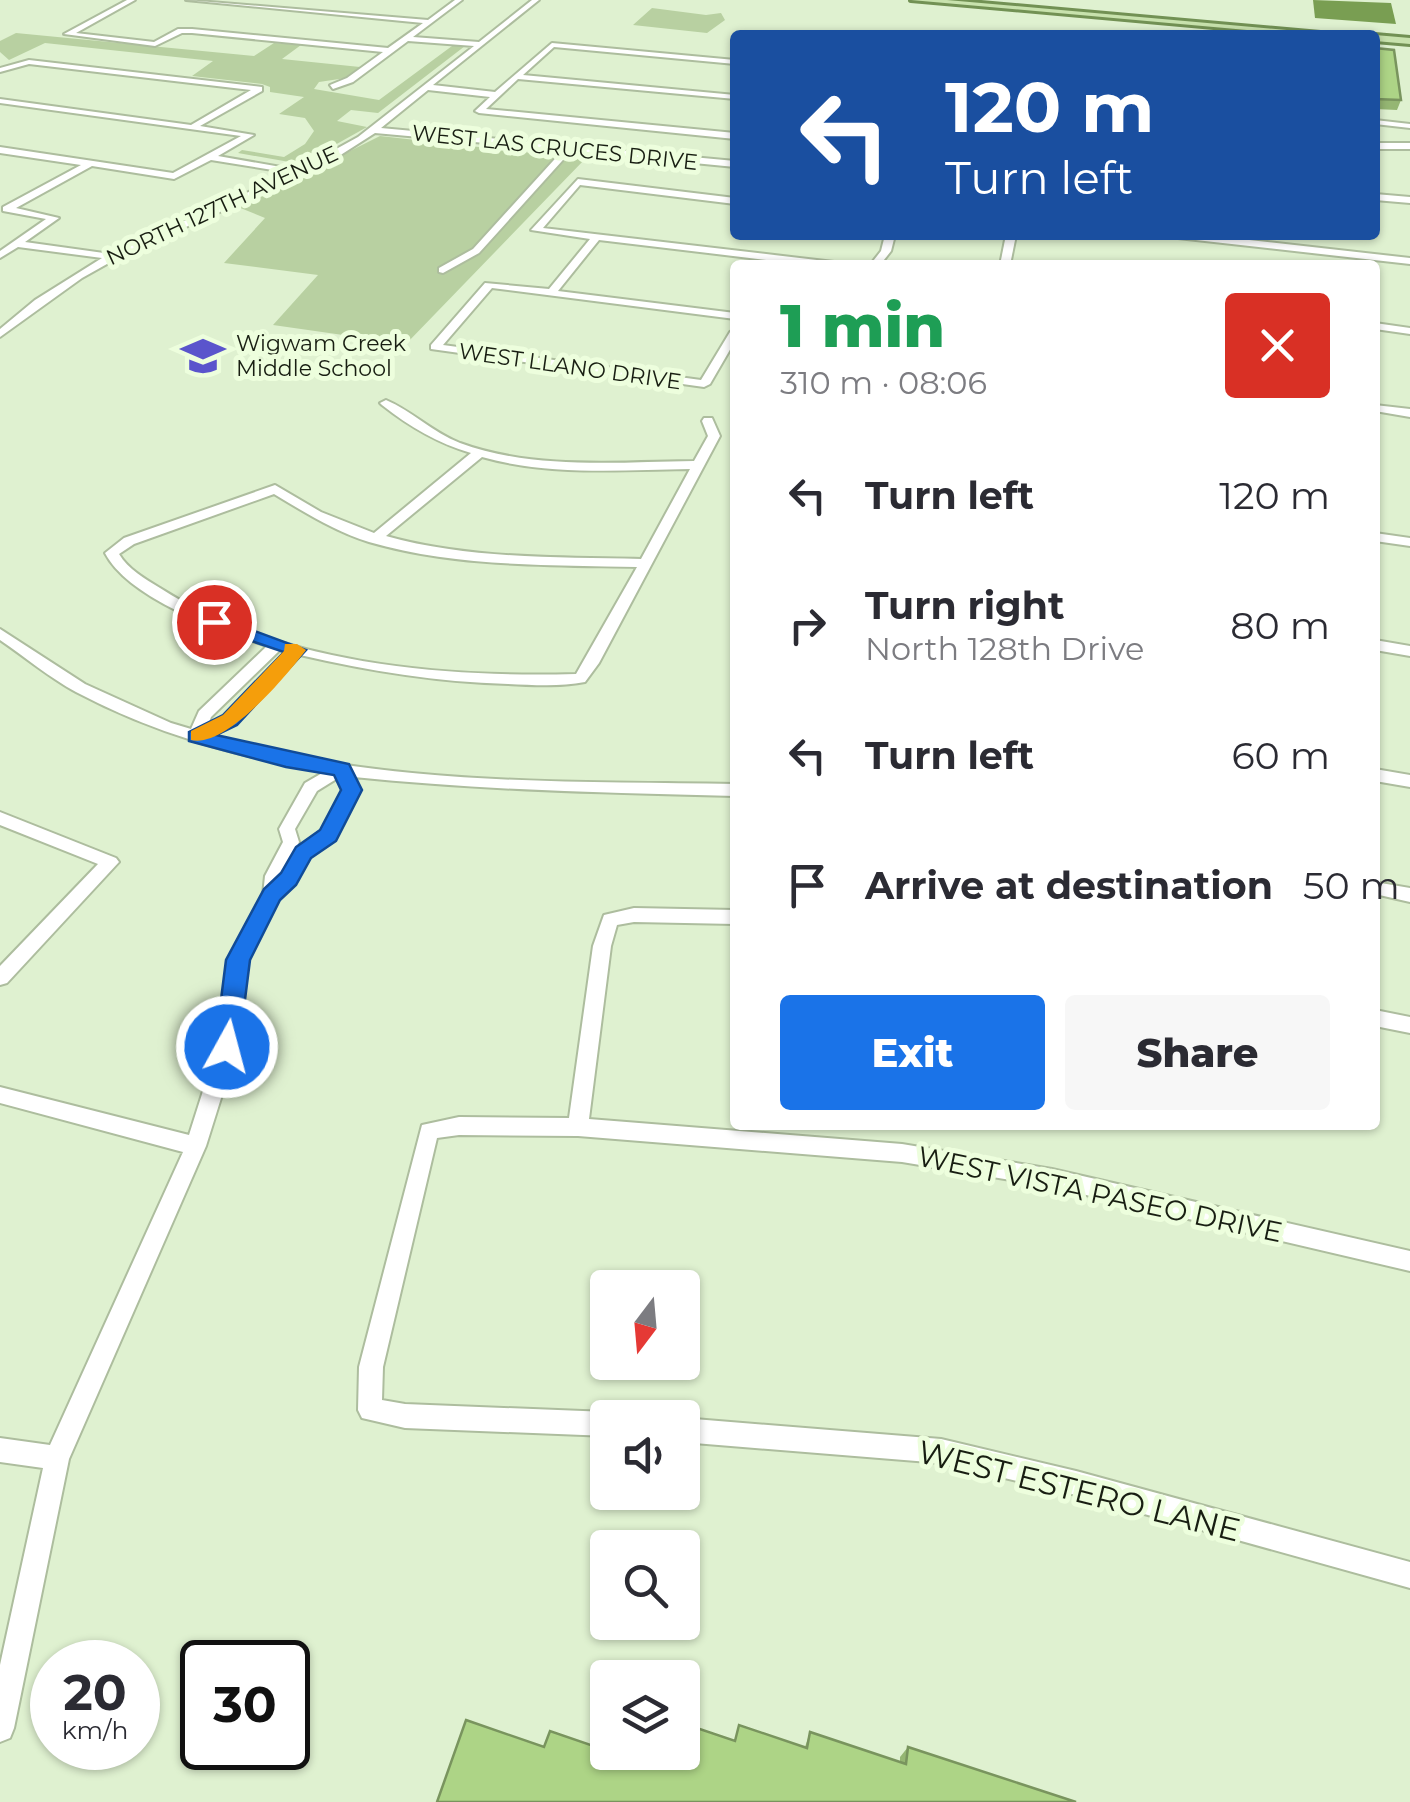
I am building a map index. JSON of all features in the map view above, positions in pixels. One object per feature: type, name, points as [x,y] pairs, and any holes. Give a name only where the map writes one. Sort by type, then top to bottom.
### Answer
[{"type":"main road","points":[[914,0],[1281,30]]},
{"type":"main road","points":[[1380,38],[1410,41]]},
{"type":"street","points":[[132,0],[68,34],[155,44],[180,31],[390,51]]},
{"type":"street","points":[[189,0],[430,22]]},
{"type":"street","points":[[323,13],[344,0]]},
{"type":"street","points":[[334,87],[459,0]]},
{"type":"street","name":"NORTH 127TH AVENUE","points":[[0,334],[37,301],[108,256],[301,172],[374,130],[536,0]]},
{"type":"street","points":[[410,37],[482,44]]},
{"type":"street","points":[[730,62],[552,45],[479,111],[730,136]]},
{"type":"street","points":[[0,70],[20,62],[259,89],[194,125]]},
{"type":"street","points":[[516,77],[730,97]]},
{"type":"street","points":[[426,87],[496,95]]},
{"type":"street","points":[[0,101],[250,135],[174,176],[0,150]]},
{"type":"street","points":[[1380,123],[1410,126]]},
{"type":"street","name":"WEST LAS CRUCES DRIVE","points":[[374,130],[730,164]]},
{"type":"street","points":[[1380,146],[1410,146]]},
{"type":"street","points":[[443,270],[476,251],[568,150]]},
{"type":"street","points":[[216,155],[301,172]]},
{"type":"street","points":[[4,208],[94,162]]},
{"type":"street","points":[[730,200],[578,182],[536,230],[792,260]]},
{"type":"street","points":[[1380,197],[1410,200]]},
{"type":"street","points":[[0,255],[54,218],[4,208]]},
{"type":"street","points":[[552,293],[597,237]]},
{"type":"street","points":[[1223,240],[1410,261]]},
{"type":"street","points":[[21,241],[108,256]]},
{"type":"street","name":"WEST LLANO DRIVE","points":[[552,293],[489,285],[434,347],[704,384],[730,340]]},
{"type":"street","points":[[552,293],[730,315]]},
{"type":"street","points":[[1380,327],[1410,330]]},
{"type":"street","points":[[386,403],[430,436],[478,454],[546,462],[697,465]]},
{"type":"street","points":[[1380,409],[1410,412]]},
{"type":"street","points":[[644,563],[482,558],[374,538],[318,516],[275,489],[129,541],[112,553],[114,561],[154,592],[233,630],[277,645],[416,672],[580,679],[592,663],[714,436],[708,421]]},
{"type":"street","points":[[374,538],[478,454]]},
{"type":"street","points":[[1380,537],[1410,542]]},
{"type":"street","points":[[0,633],[30,658],[90,695],[196,736],[286,760],[448,779],[730,790]]},
{"type":"street","points":[[196,736],[204,715],[277,645]]},
{"type":"street","points":[[1380,646],[1410,650]]},
{"type":"street","points":[[196,736],[230,720],[297,650]]},
{"type":"street","points":[[0,1728],[57,1458],[196,1146],[227,1047],[238,960],[272,895],[288,879],[304,852],[328,835],[351,790],[342,769]]},
{"type":"street","points":[[272,895],[274,876],[291,842],[286,829],[310,787],[342,769]]},
{"type":"street","points":[[1380,776],[1410,781]]},
{"type":"street","points":[[0,818],[110,862],[0,978]]},
{"type":"street","points":[[1380,889],[1410,895]]},
{"type":"street","points":[[578,1128],[602,946],[610,920],[634,915],[730,916]]},
{"type":"street","points":[[1380,1019],[1410,1025]]},
{"type":"street","points":[[0,1095],[196,1146]]},
{"type":"street","name":"WEST VISTA PASEO DRIVE","points":[[590,1423],[404,1416],[370,1410],[371,1367],[429,1131],[459,1126],[578,1128],[744,1138],[921,1156],[1052,1178],[1410,1261]]},
{"type":"street","name":"WEST ESTERO LANE","points":[[700,1431],[940,1451],[1410,1575]]},
{"type":"street","points":[[0,1450],[57,1458]]},
{"type":"shaded area","points":[[1313,0],[1391,3],[1396,24],[1315,18]]},
{"type":"shaded area","points":[[652,8],[706,15],[721,13],[725,20],[707,33],[633,25]]},
{"type":"shaded area","points":[[16,33],[254,56],[274,43],[301,45],[282,59],[360,67],[346,78],[319,82],[314,89],[379,100],[452,46],[465,46],[378,113],[351,110],[337,121],[367,127],[301,164],[238,153],[242,150],[284,157],[305,144],[314,131],[305,118],[279,114],[304,97],[270,92],[270,87],[262,84],[192,76],[213,61],[45,43],[9,60],[0,52],[0,41]]},
{"type":"shaded area","points":[[380,136],[585,159],[406,344],[273,325],[318,275],[224,263],[265,218],[238,207]]},
{"type":"building","points":[[1380,49],[1394,50],[1401,100],[1380,99]]},
{"type":"building","points":[[466,1720],[544,1747],[550,1731],[590,1745],[590,1770],[700,1770],[700,1729],[735,1741],[739,1725],[807,1748],[810,1732],[906,1764],[908,1747],[1076,1802],[437,1802]]},
{"type":"slow traffic","points":[[198,736],[230,720],[297,650],[292,648]]},
{"type":"place","name":"Wigwam Creek Middle School","points":[[203,356]]},
{"type":"route","points":[[214,622],[297,650],[230,720],[196,736],[286,760],[342,769],[351,790],[328,835],[304,852],[288,879],[272,895],[238,960],[227,1047]]}]
